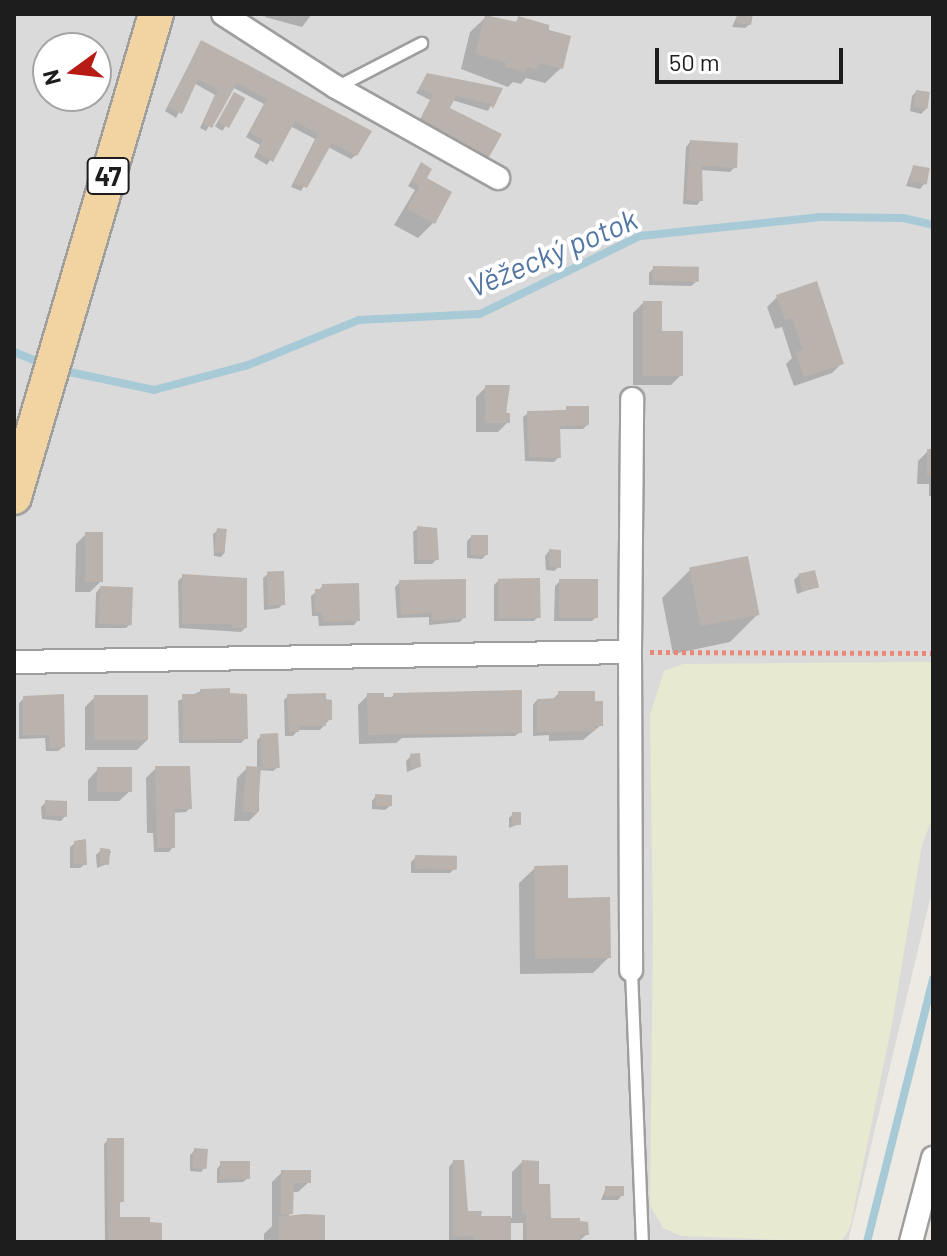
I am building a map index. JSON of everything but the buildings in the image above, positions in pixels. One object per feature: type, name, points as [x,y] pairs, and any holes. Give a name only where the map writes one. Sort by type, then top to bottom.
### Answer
[{"type":"main road","name":"47","points":[[14,497],[156,14]]},
{"type":"street","points":[[223,14],[336,87],[498,178]]},
{"type":"street","points":[[631,970],[632,399]]},
{"type":"street","points":[[14,662],[630,652]]},
{"type":"street","points":[[911,1242],[933,1158]]},
{"type":"lane","points":[[336,87],[421,43]]},
{"type":"lane","points":[[631,970],[642,1242]]},
{"type":"path","points":[[630,652],[933,653]]},
{"type":"shaded area","points":[[14,14],[933,14],[933,887],[848,1242],[14,1242]]},
{"type":"green space","points":[[933,662],[933,816],[922,845],[891,1029],[850,1228],[841,1242],[832,1242],[681,1236],[663,1228],[650,1205],[653,929],[650,715],[664,671],[683,664]]},
{"type":"waterway","name":"Věžecký potok","points":[[60,370],[154,390],[248,365],[359,320],[480,314],[640,236],[820,217],[903,218],[933,225]]},
{"type":"waterway","name":"Věžecký potok","points":[[14,352],[44,364]]},
{"type":"waterway","points":[[867,1242],[933,979]]}]
